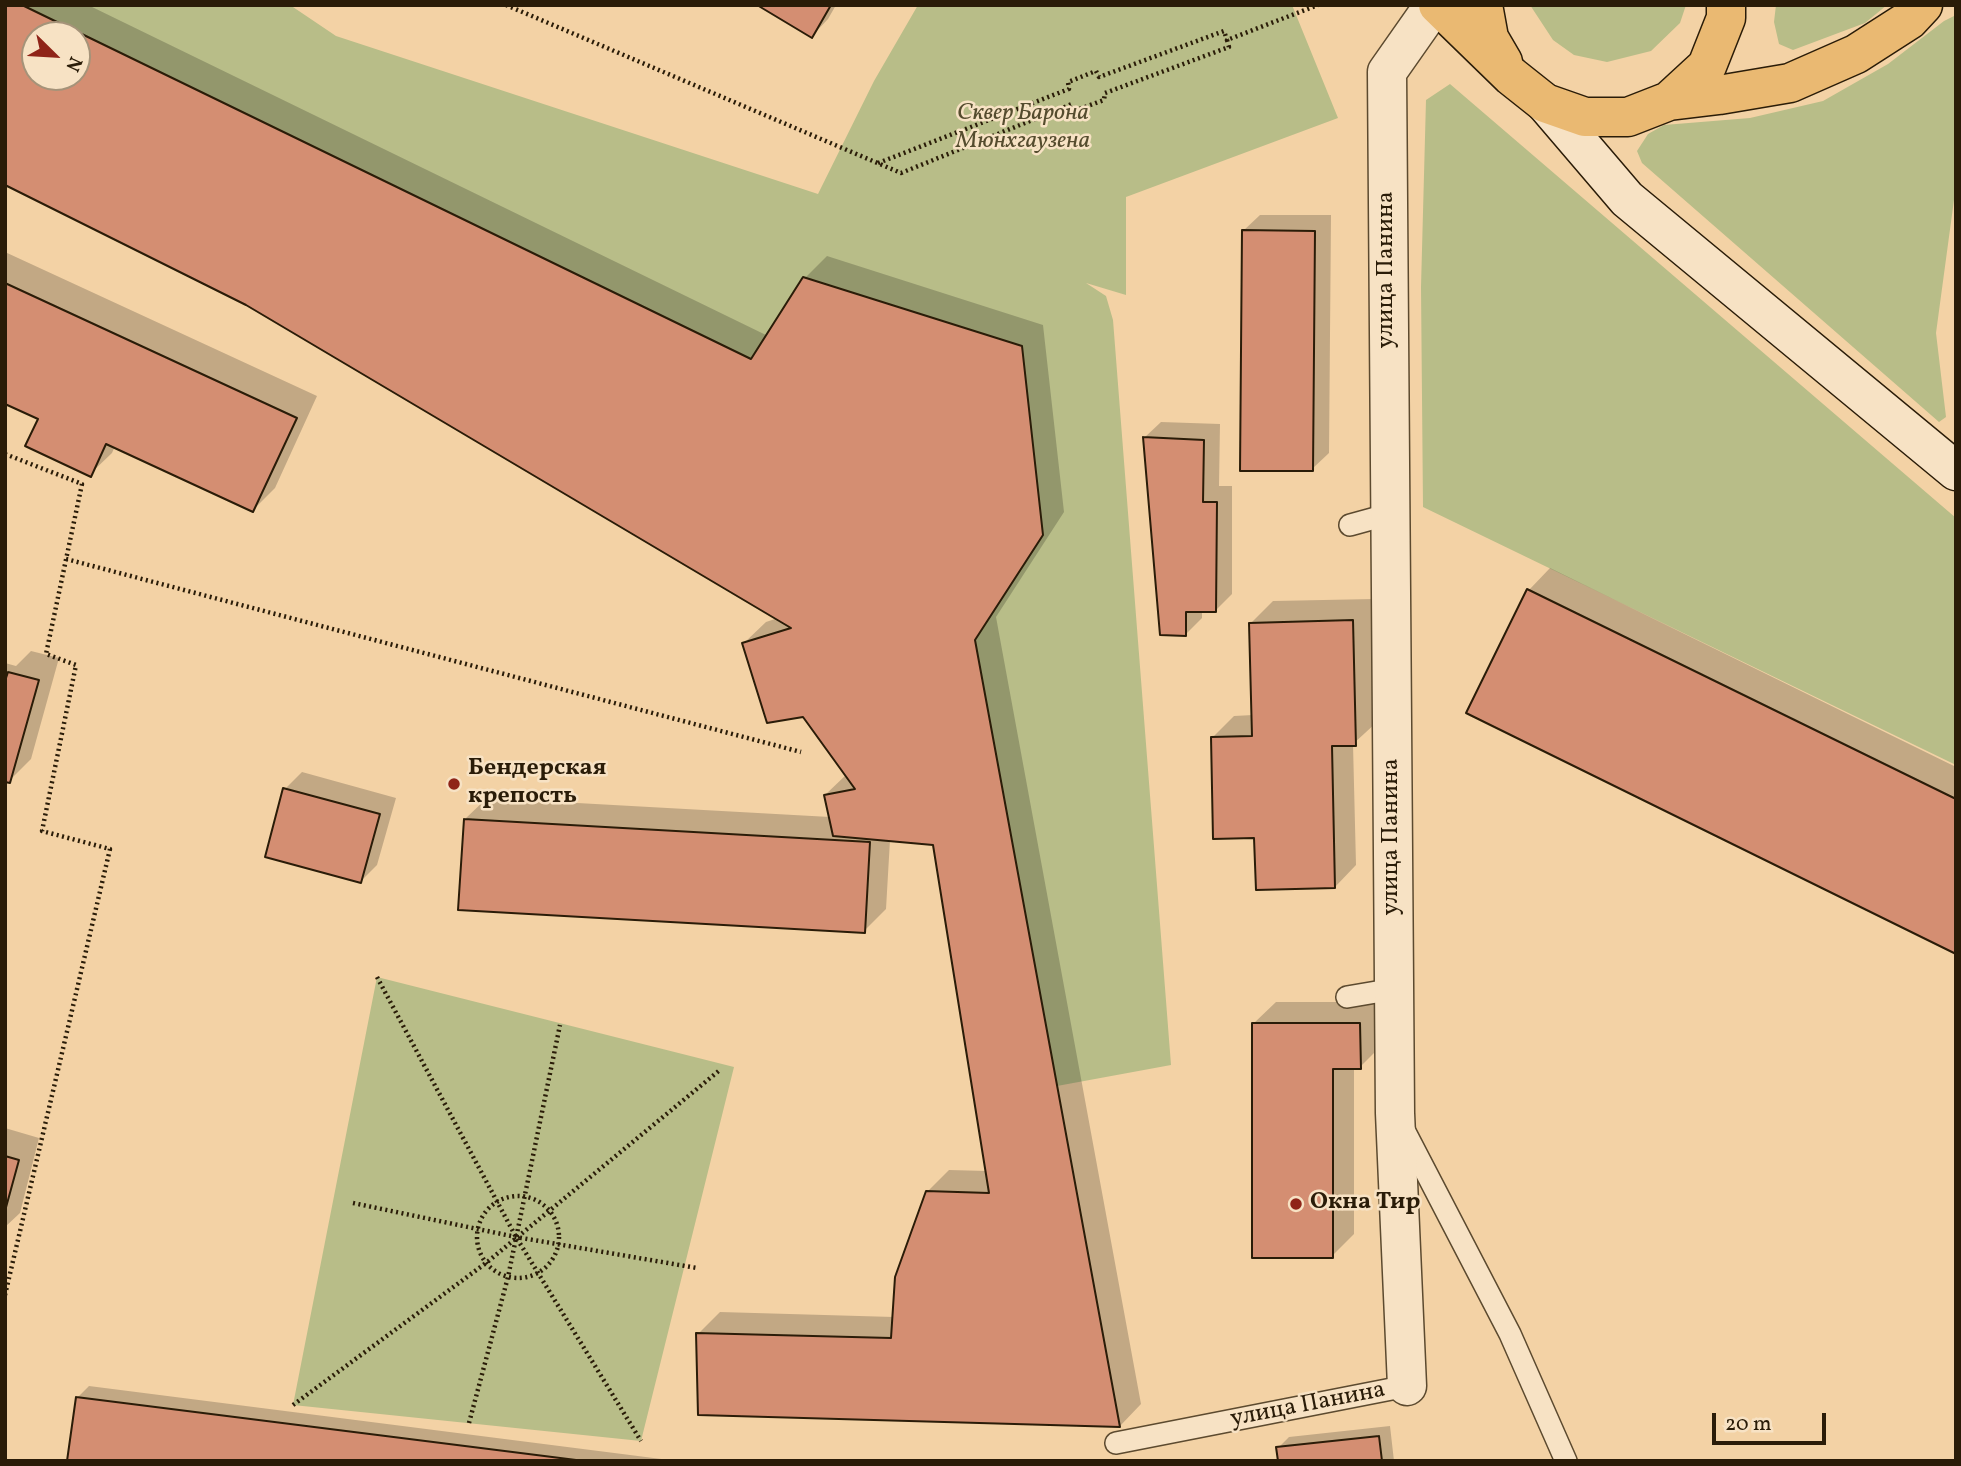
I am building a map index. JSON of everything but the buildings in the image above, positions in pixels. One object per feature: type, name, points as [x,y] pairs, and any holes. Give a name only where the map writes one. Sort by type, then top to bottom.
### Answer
[{"type":"main road","points":[[1436,5],[1511,76],[1545,103],[1585,117],[1628,117],[1669,101],[1790,83],[1856,54],[1909,20],[1923,5]]},
{"type":"main road","points":[[1483,5],[1489,38],[1511,76]]},
{"type":"main road","points":[[1669,101],[1707,66],[1727,18],[1726,5]]},
{"type":"street","name":"улица Панина","points":[[1407,1386],[1395,1113],[1387,72],[1436,5]]},
{"type":"street","points":[[1545,103],[1627,198],[1956,471]]},
{"type":"lane","points":[[1350,525],[1390,514]]},
{"type":"lane","points":[[1347,996],[1394,989]]},
{"type":"lane","points":[[1395,1113],[1510,1334],[1566,1461]]},
{"type":"lane","name":"улица Панина","points":[[1116,1443],[1407,1386]]},
{"type":"path","points":[[506,5],[901,173],[1072,104],[1074,111],[1104,100],[1105,93],[1229,47],[1224,31],[1099,77],[1096,71],[1068,82],[1069,89],[878,163]]},
{"type":"path","points":[[1227,40],[1318,5]]},
{"type":"path","points":[[5,454],[82,484],[46,654],[76,665],[42,831],[110,849],[5,1295]]},
{"type":"path","points":[[66,559],[801,752]]},
{"type":"path","points":[[377,977],[516,1237],[641,1441]]},
{"type":"path","points":[[469,1423],[508,1277],[560,1025]]},
{"type":"path","points":[[293,1405],[486,1263],[722,1069]]},
{"type":"path","points":[[524,1196],[535,1199],[549,1210],[557,1222],[559,1244],[545,1268],[517,1278],[508,1277],[486,1263],[478,1247],[478,1229],[488,1209],[497,1202],[524,1196]]},
{"type":"path","points":[[353,1203],[516,1237],[697,1268]]},
{"type":"green space","name":"Сквер Барона Мюнхгаузена","points":[[22,5],[290,5],[336,36],[818,194],[874,81],[918,5],[1292,5],[1338,118],[1126,197],[1126,295],[1086,283],[1106,296],[1113,320],[1171,1065],[1057,1086],[975,640],[1043,535],[1022,346],[803,277],[751,359],[91,39],[91,21],[55,21]]},
{"type":"green space","points":[[1530,5],[1686,5],[1680,23],[1651,51],[1607,62],[1574,55],[1553,40]]},
{"type":"green space","points":[[1776,5],[1887,5],[1865,23],[1793,50],[1779,44],[1774,22]]},
{"type":"green space","points":[[1956,15],[1956,185],[1936,333],[1946,417],[1939,422],[1642,163],[1637,151],[1648,134],[1664,125],[1750,118],[1823,101],[1888,64],[1944,21]]},
{"type":"green space","points":[[1450,84],[1956,518],[1956,765],[1423,507],[1421,287],[1426,100]]},
{"type":"green space","points":[[377,977],[734,1067],[641,1441],[293,1405]]},
{"type":"place","name":"Бендерская крепость","points":[[454,784]]},
{"type":"place","name":"Окна Тир","points":[[1296,1204]]}]
